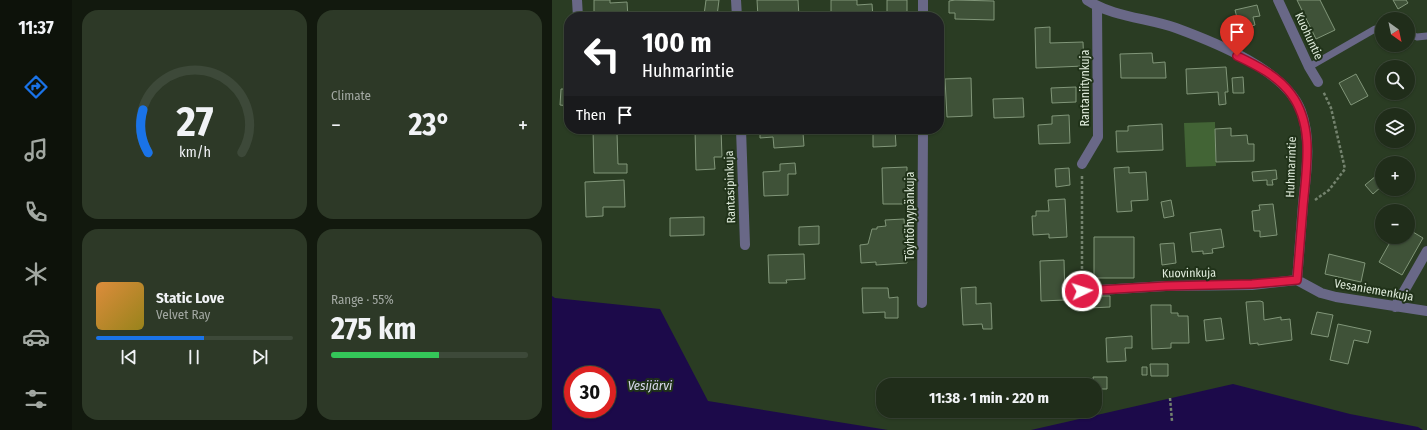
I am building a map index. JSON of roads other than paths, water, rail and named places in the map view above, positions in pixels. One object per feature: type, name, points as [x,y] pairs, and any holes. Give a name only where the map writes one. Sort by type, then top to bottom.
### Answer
[{"type":"street","points":[[577,0],[578,12]]},
{"type":"street","points":[[736,0],[737,12]]},
{"type":"street","points":[[923,0],[923,12]]},
{"type":"street","name":"Huhmarintie","points":[[1087,0],[1098,7],[1160,23],[1202,38],[1277,79],[1291,93],[1301,111],[1307,140],[1297,280]]},
{"type":"street","name":"Kuohuntie","points":[[1278,0],[1318,82]]},
{"type":"street","name":"Rantaniitynkuja","points":[[1082,164],[1098,137],[1098,7]]},
{"type":"street","name":"Rantasipinkuja","points":[[741,134],[745,245]]},
{"type":"street","name":"Töyhtöhyypänkuja","points":[[922,303],[923,134]]},
{"type":"street","points":[[1395,307],[1427,251]]},
{"type":"street","name":"Kuovinkuja","points":[[1082,291],[1166,286],[1252,284],[1297,280]]},
{"type":"street","name":"Vesaniemenkuja","points":[[1297,280],[1321,293],[1336,297],[1427,311]]},
{"type":"lane","points":[[1310,67],[1375,29]]},
{"type":"lane","points":[[1415,36],[1427,36]]},
{"type":"water","name":"Vesijärvi","points":[[552,296],[555,298],[660,309],[708,401],[888,430],[552,430]]},
{"type":"water","points":[[1233,384],[1350,414],[1418,427],[1423,430],[1031,430],[1084,418],[1102,418],[1102,414]]}]
